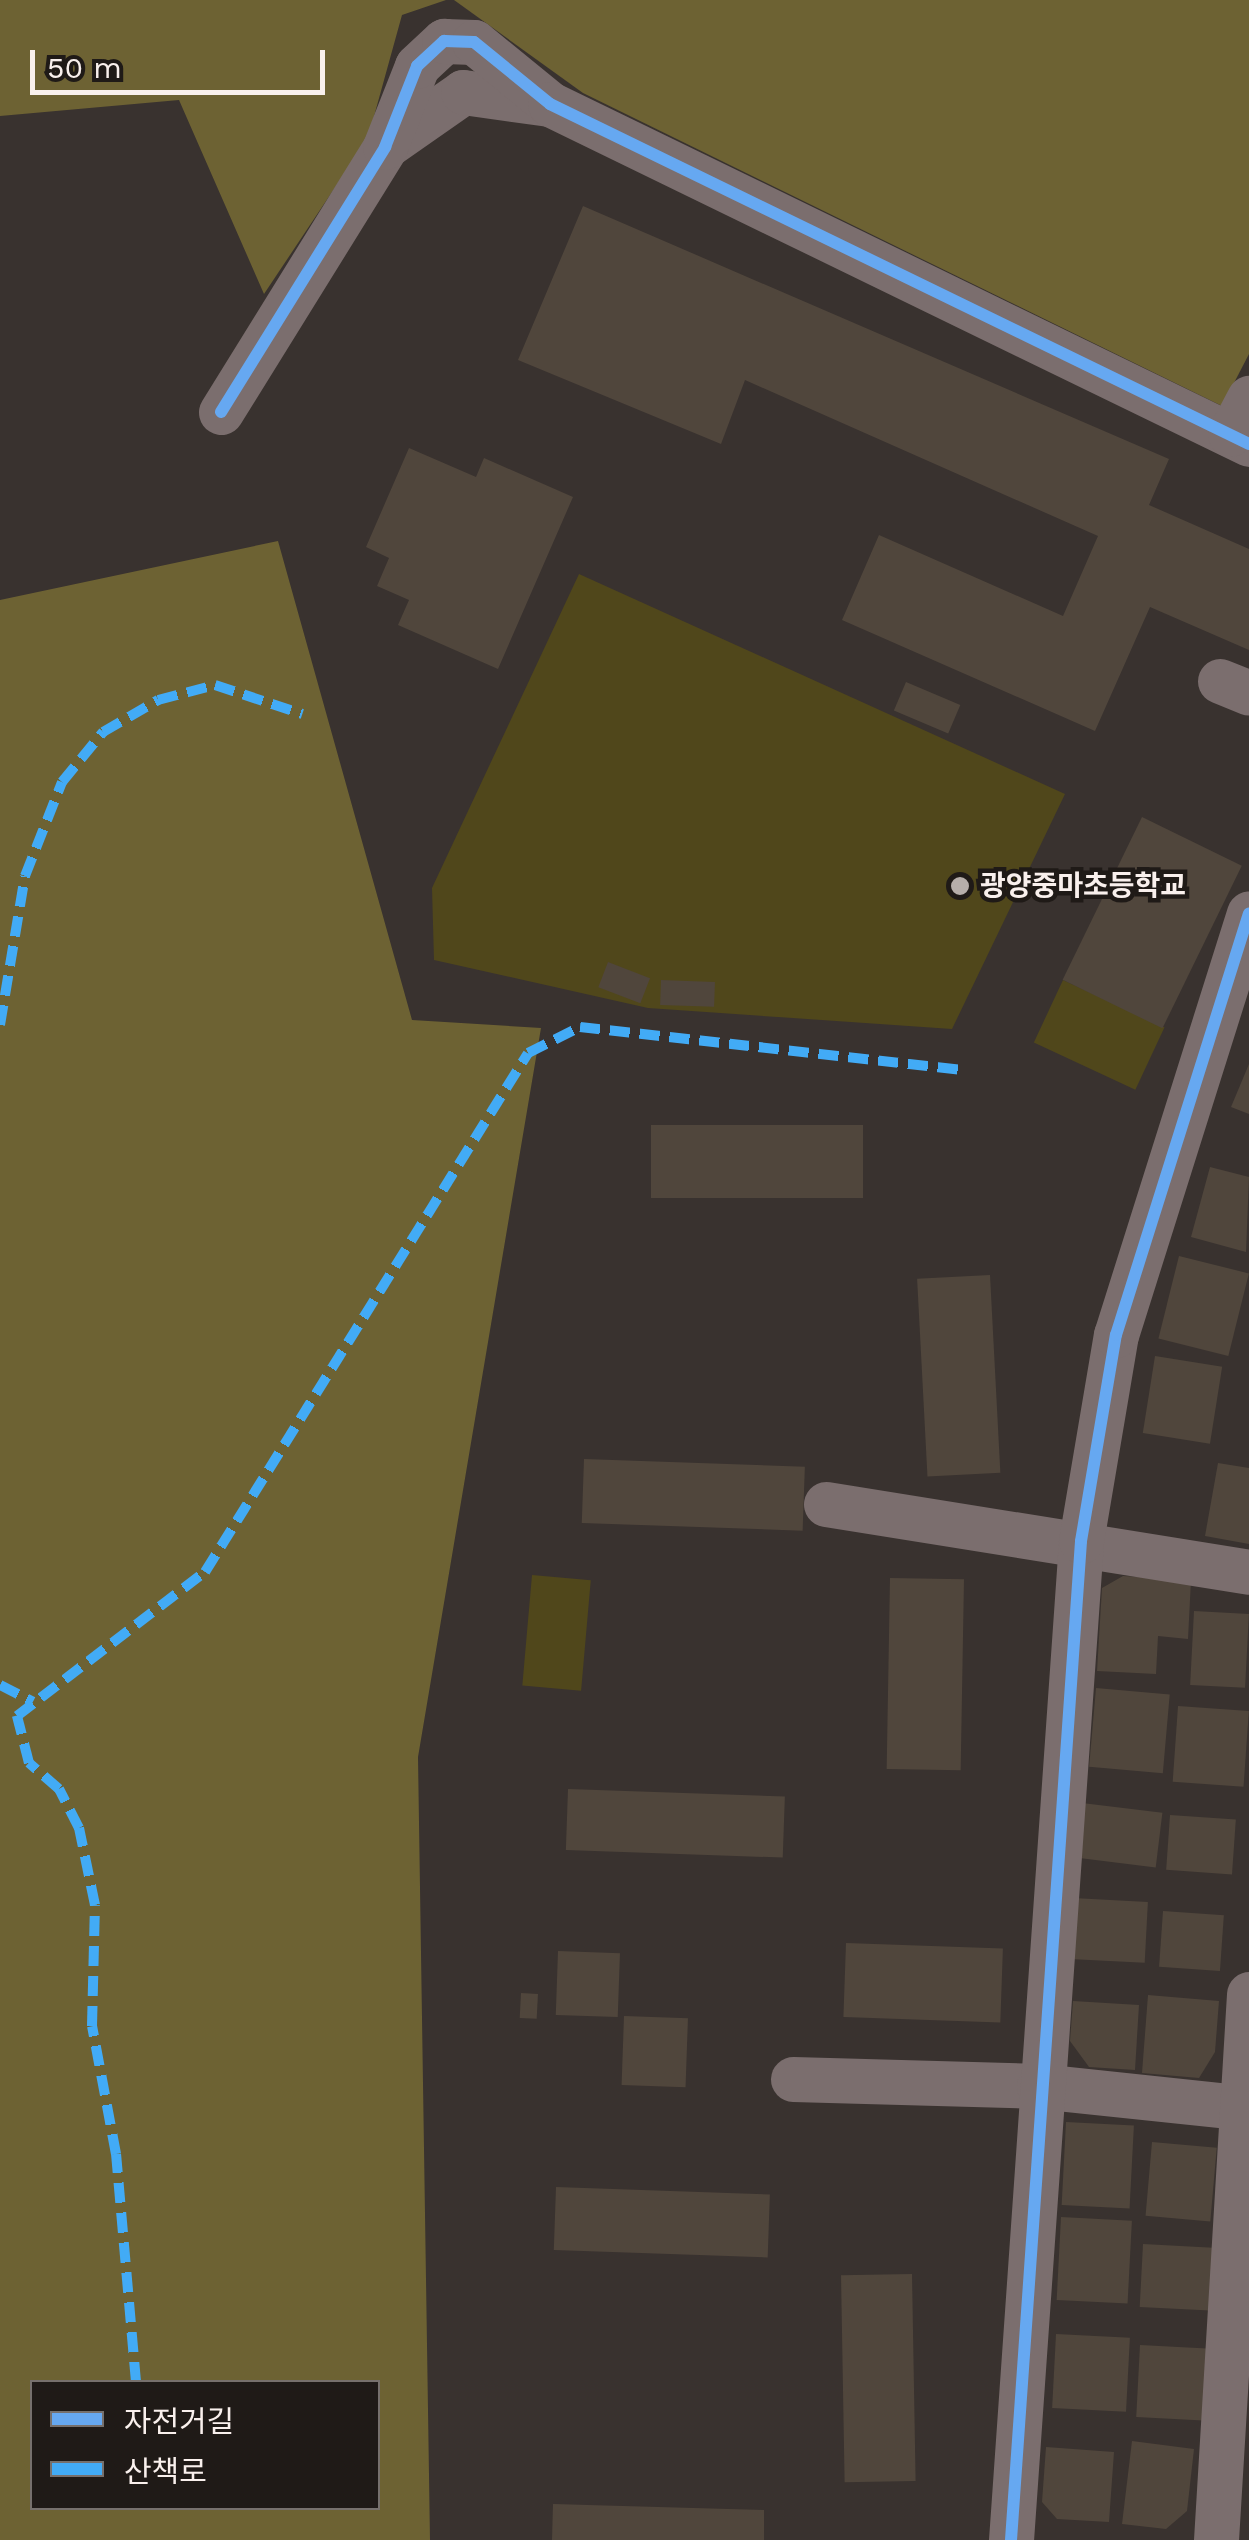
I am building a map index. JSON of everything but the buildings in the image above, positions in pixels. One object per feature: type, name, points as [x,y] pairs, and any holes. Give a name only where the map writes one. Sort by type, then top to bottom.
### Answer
[{"type":"street","points":[[221,412],[385,147],[417,66],[444,41],[474,42],[550,104],[1243,425]]},
{"type":"street","points":[[1011,2540],[1039,2086],[1081,1541],[1116,1335],[1249,914]]},
{"type":"street","points":[[826,1504],[1081,1541],[1249,1572]]},
{"type":"street","points":[[1216,2540],[1246,2108],[1249,1994]]},
{"type":"street","points":[[793,2080],[1039,2086],[1246,2108]]},
{"type":"shaded area","points":[[0,0],[446,0],[402,15],[368,138],[264,294],[179,100],[0,116]]},
{"type":"shaded area","points":[[454,0],[1249,0],[1249,354],[1222,406],[583,93]]},
{"type":"shaded area","points":[[278,541],[412,1020],[541,1028],[418,1757],[430,2540],[0,2540],[0,600]]},
{"type":"shaded area","points":[[579,574],[1065,794],[952,1029],[648,1008],[434,960],[432,888]]},
{"type":"shaded area","points":[[1063,980],[1165,1027],[1135,1090],[1034,1043]]},
{"type":"shaded area","points":[[532,1575],[591,1580],[581,1691],[522,1686]]},
{"type":"marked path","points":[[0,1025],[25,876],[62,782],[103,732],[158,700],[215,685],[302,714]]},
{"type":"marked path","points":[[136,2380],[116,2154],[92,2026],[95,1905],[79,1828],[59,1789],[29,1763],[17,1716],[205,1572],[528,1053],[580,1027],[963,1070]]},
{"type":"marked path","points":[[0,1685],[33,1702]]},
{"type":"cycle path","points":[[221,412],[385,147],[417,66],[444,41],[474,42],[550,104],[1249,444]]},
{"type":"cycle path","points":[[1011,2540],[1081,1541],[1116,1335],[1249,914]]},
{"type":"place","name":"광양중마초등학교","points":[[960,886]]}]
